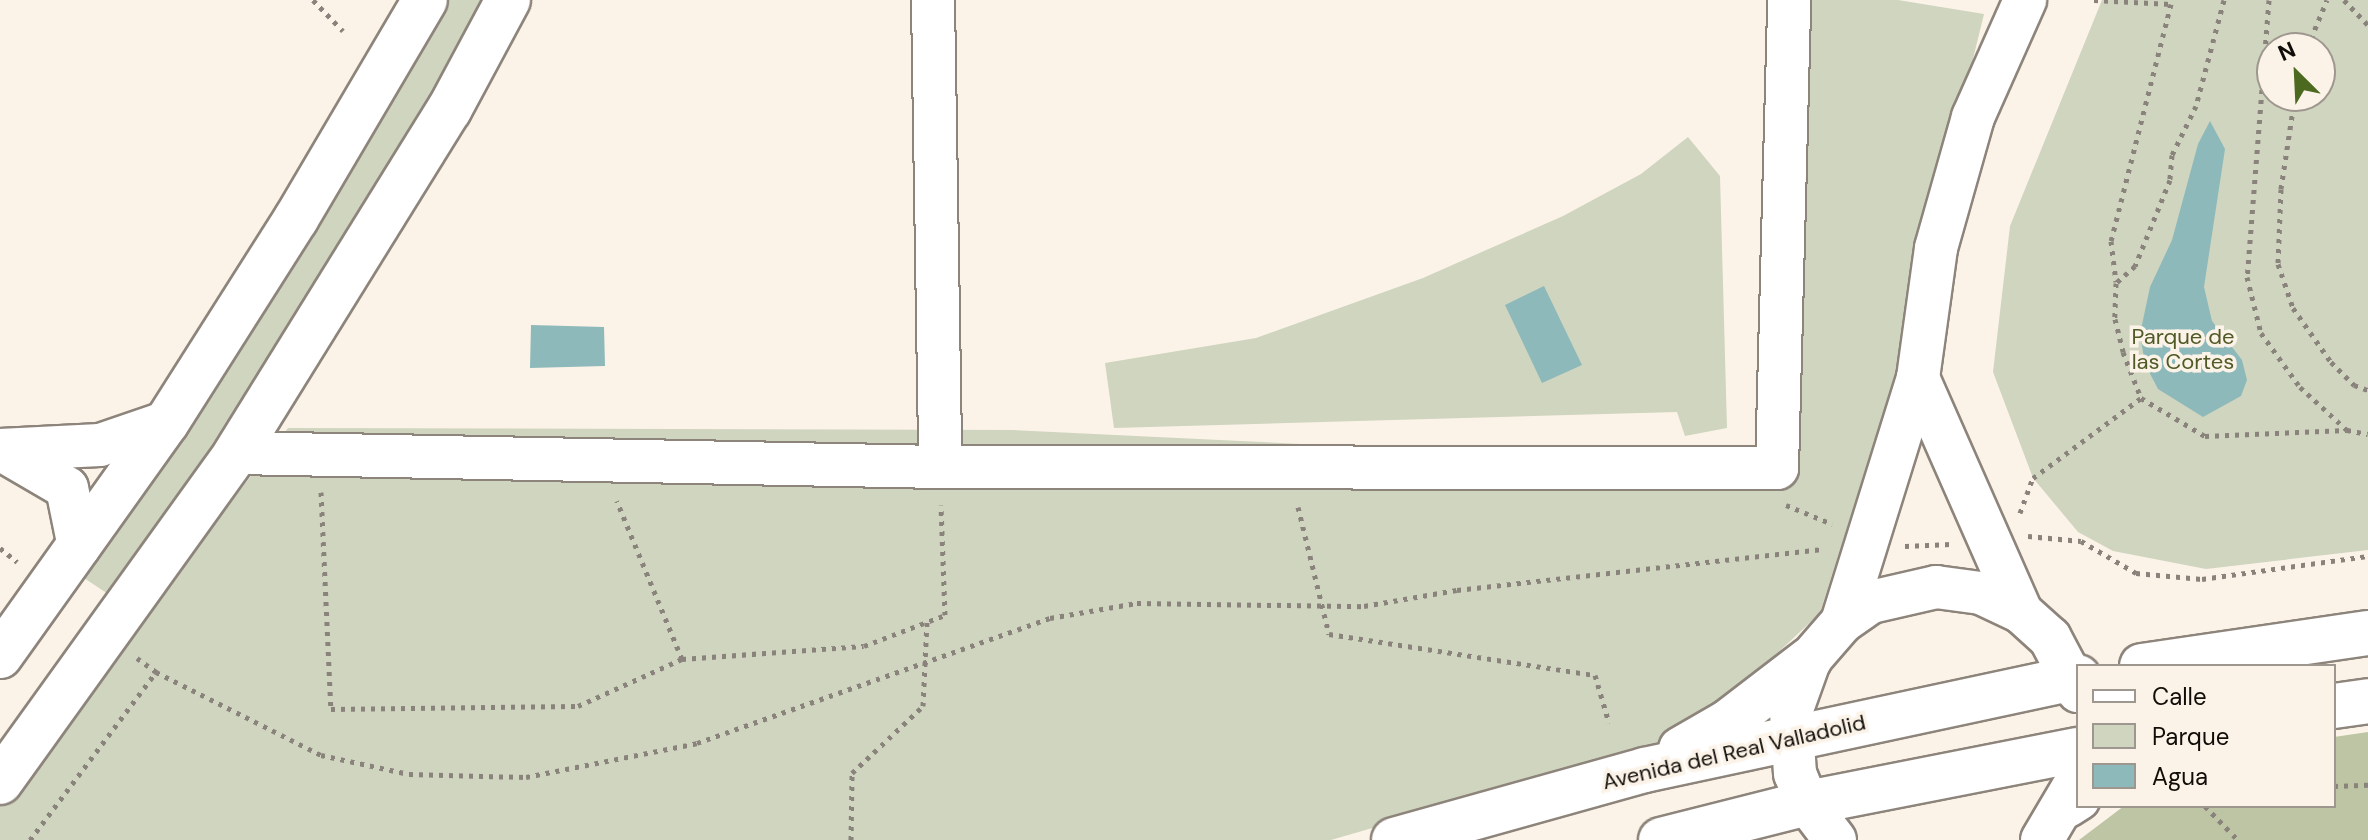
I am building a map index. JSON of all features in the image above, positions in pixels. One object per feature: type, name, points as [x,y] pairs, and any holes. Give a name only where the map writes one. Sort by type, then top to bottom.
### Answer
[{"type":"main road","points":[[0,656],[167,422],[296,219],[425,0]]},
{"type":"main road","points":[[0,782],[236,453],[449,110],[508,0]]},
{"type":"main road","points":[[2156,664],[2368,633]]},
{"type":"main road","points":[[1645,770],[1728,722],[1810,659]]},
{"type":"main road","name":"Avenida del Real Valladolid","points":[[1394,840],[1645,770],[1789,737],[2076,682]]},
{"type":"main road","points":[[2336,706],[2368,701]]},
{"type":"main road","points":[[1661,840],[1807,803],[2076,750]]},
{"type":"street","points":[[933,0],[940,467]]},
{"type":"street","points":[[236,453],[940,467],[1777,468],[1789,0]]},
{"type":"street","points":[[1842,622],[1918,378],[1936,248],[1973,117],[2025,0]]},
{"type":"street","points":[[1918,378],[1956,472],[2005,532],[2021,612]]},
{"type":"street","points":[[1,450],[100,445],[167,422]]},
{"type":"street","points":[[1,450],[67,488],[79,547]]},
{"type":"street","points":[[1835,840],[1807,803],[1795,774],[1789,737],[1798,686],[1810,659],[1842,622],[1871,602],[1936,587],[1981,593],[2021,612],[2050,638],[2076,680]]},
{"type":"street","points":[[2042,840],[2074,794]]},
{"type":"path","points":[[313,0],[343,31]]},
{"type":"path","points":[[2094,0],[2171,4],[2111,241],[2116,283],[2115,319],[2141,398],[2205,436],[2347,430],[2368,434]]},
{"type":"path","points":[[2116,283],[2135,266],[2170,180],[2172,155],[2196,106],[2224,0]]},
{"type":"path","points":[[2269,0],[2247,277],[2261,333],[2300,387],[2347,430]]},
{"type":"path","points":[[2314,32],[2327,0]]},
{"type":"path","points":[[2344,0],[2368,25]]},
{"type":"path","points":[[2293,112],[2281,189],[2278,264],[2293,308],[2331,362],[2354,385],[2368,390]]},
{"type":"path","points":[[2005,532],[2033,478],[2141,398]]},
{"type":"path","points":[[319,455],[331,709],[578,706],[682,659],[864,646],[945,615],[940,467]]},
{"type":"path","points":[[599,460],[682,659]]},
{"type":"path","points":[[1286,467],[1326,605],[1329,634],[1595,675],[1609,723]]},
{"type":"path","points":[[30,840],[156,672],[321,755],[409,774],[526,777],[697,743],[1050,618],[1137,603],[1364,606],[1457,590],[2005,532],[2081,541],[2136,573],[2202,579],[2368,556]]},
{"type":"path","points":[[851,840],[852,773],[923,706],[927,622]]},
{"type":"path","points":[[2336,786],[2368,785]]},
{"type":"path","points":[[2207,808],[2238,840]]},
{"type":"green space","points":[[443,0],[485,0],[303,315],[114,598],[84,578],[174,446]]},
{"type":"green space","points":[[1789,0],[1898,0],[1984,14],[1896,373],[1820,613],[1755,674],[1649,748],[1331,840],[0,840],[0,802],[288,428],[1013,430],[1777,467]]},
{"type":"green space","name":"Parque de las Cortes","points":[[2102,0],[2368,0],[2368,550],[2206,569],[2113,551],[2078,532],[2033,478],[1993,372],[2010,226]]},
{"type":"green space","points":[[1688,137],[1720,176],[1727,428],[1685,436],[1677,412],[1114,428],[1105,363],[1256,338],[1423,278],[1563,216],[1641,174]]},
{"type":"green space","points":[[2368,732],[2368,840],[2079,840],[2121,808],[2336,808],[2336,737]]},
{"type":"water","points":[[2210,121],[2225,149],[2204,287],[2212,321],[2242,360],[2247,380],[2241,396],[2203,417],[2158,389],[2145,364],[2140,334],[2150,287],[2172,240],[2198,144]]},
{"type":"water","points":[[1544,286],[1582,365],[1542,383],[1505,305]]},
{"type":"water","points":[[531,325],[604,327],[605,366],[530,368]]}]
